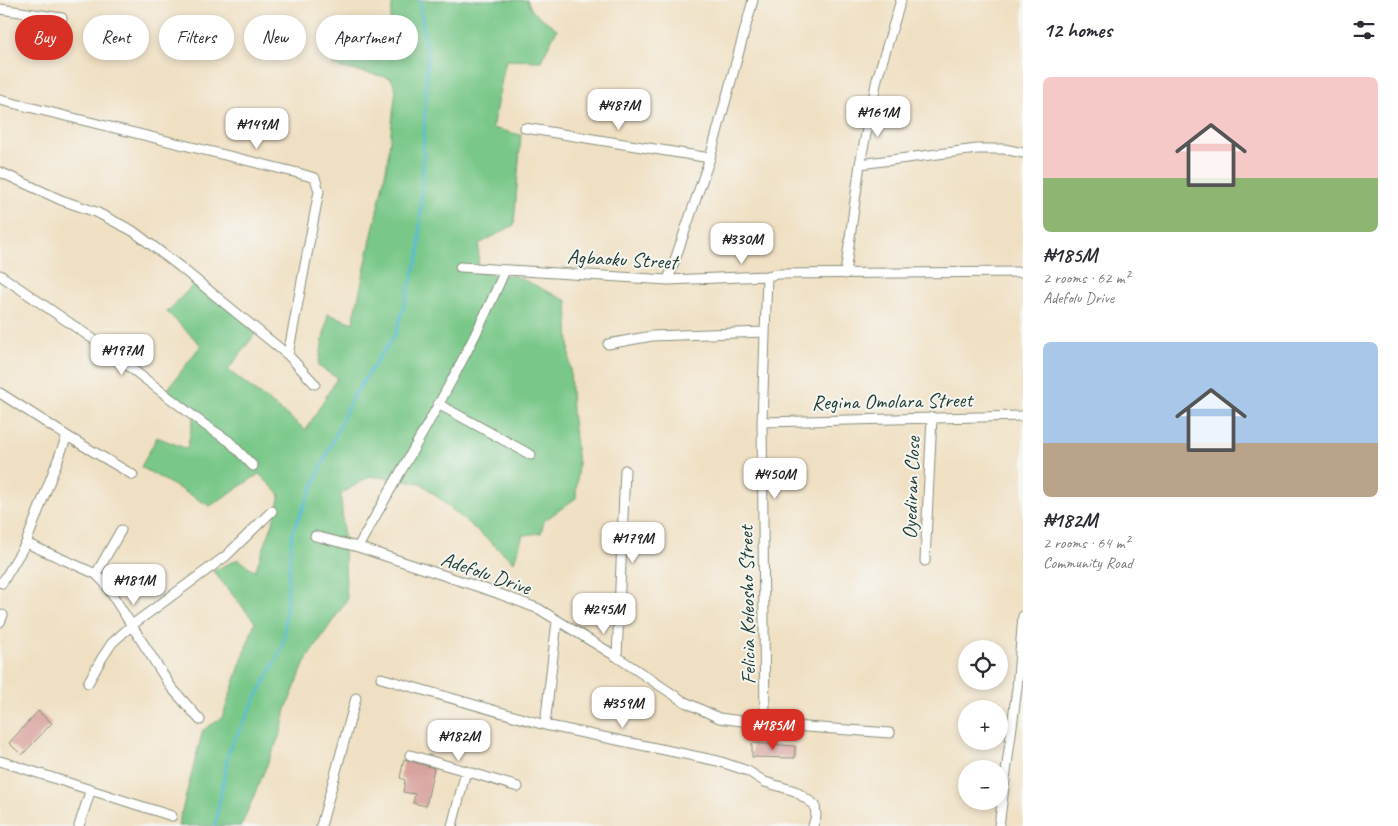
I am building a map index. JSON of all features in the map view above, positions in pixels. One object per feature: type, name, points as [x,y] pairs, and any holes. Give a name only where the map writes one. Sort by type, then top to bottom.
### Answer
[{"type":"street","points":[[668,280],[710,158],[753,0]]},
{"type":"street","points":[[845,274],[860,164],[877,79],[901,0]]},
{"type":"street","points":[[0,9],[41,15]]},
{"type":"street","points":[[0,100],[315,178],[319,192],[288,356]]},
{"type":"street","points":[[525,128],[710,158]]},
{"type":"street","points":[[860,164],[976,149],[1004,149],[1023,153]]},
{"type":"street","points":[[0,172],[61,200],[96,212],[133,231],[179,266],[288,356],[315,384]]},
{"type":"street","name":"Agbaoku Street","points":[[460,267],[668,280],[777,274],[1023,272]]},
{"type":"street","points":[[358,547],[438,404],[494,296],[505,270]]},
{"type":"street","points":[[0,275],[93,339],[229,441],[254,466]]},
{"type":"street","name":"Felicia Koleosho Street","points":[[765,724],[762,422],[767,276]]},
{"type":"street","points":[[608,344],[652,336],[704,336],[765,332]]},
{"type":"street","points":[[0,393],[133,475]]},
{"type":"street","points":[[438,404],[531,455]]},
{"type":"street","name":"Regina Omolara Street","points":[[762,422],[1023,416]]},
{"type":"street","name":"Oyediran Close","points":[[925,561],[932,417]]},
{"type":"street","points":[[1,583],[26,543],[67,436]]},
{"type":"street","points":[[618,658],[625,470]]},
{"type":"street","points":[[88,683],[112,643],[132,625],[226,556],[272,511]]},
{"type":"street","points":[[96,574],[120,530]]},
{"type":"street","name":"Adefolu Drive","points":[[315,536],[358,547],[497,593],[539,609],[618,658],[682,701],[719,718],[765,724],[890,733]]},
{"type":"street","points":[[26,543],[96,574],[104,582],[172,688],[200,720]]},
{"type":"street","points":[[999,826],[1017,688],[1023,616]]},
{"type":"street","points":[[545,725],[557,621]]},
{"type":"street","points":[[381,678],[545,725],[718,761],[748,771],[765,782],[795,792],[815,804],[816,816],[813,826]]},
{"type":"street","points":[[321,826],[356,698]]},
{"type":"street","points":[[410,755],[518,787]]},
{"type":"street","points":[[0,761],[172,816]]},
{"type":"street","points":[[452,826],[466,771]]},
{"type":"street","points":[[79,826],[91,789]]},
{"type":"green space","points":[[393,0],[527,0],[532,11],[557,29],[541,61],[506,60],[492,128],[521,135],[514,225],[479,244],[478,272],[516,276],[567,301],[572,412],[578,463],[576,498],[544,521],[541,533],[523,535],[514,562],[421,483],[370,476],[341,494],[347,600],[306,660],[286,709],[281,732],[241,826],[178,826],[203,730],[222,718],[255,622],[213,571],[238,559],[255,571],[272,526],[280,495],[259,474],[210,506],[141,467],[157,437],[187,449],[194,415],[165,393],[201,345],[167,312],[196,282],[258,330],[228,370],[306,430],[337,378],[318,366],[328,314],[353,323],[387,165],[396,89],[391,78],[333,66],[334,60],[418,60],[418,15],[391,15]]},
{"type":"building","points":[[38,711],[52,723],[22,755],[9,743]]},
{"type":"building","points":[[752,743],[795,746],[795,758],[752,757]]},
{"type":"building","points":[[404,759],[434,768],[426,806],[413,803],[415,794],[403,792],[405,780],[400,778]]},
{"type":"waterway","points":[[215,826],[229,750],[283,646],[292,533],[352,398],[396,333],[419,254],[427,61],[420,0]]}]
